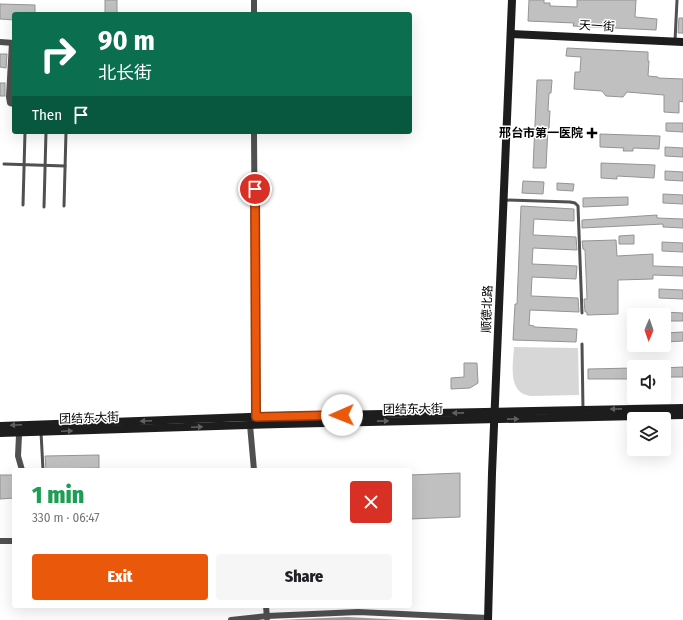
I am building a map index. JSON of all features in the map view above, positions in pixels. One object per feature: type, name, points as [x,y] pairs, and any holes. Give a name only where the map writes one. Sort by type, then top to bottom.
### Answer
[{"type":"main road","name":"顺德北路","points":[[488,619],[494,415],[512,0]]},
{"type":"main road","name":"天一街","points":[[511,34],[679,42]]},
{"type":"main road","name":"团结东大街","points":[[0,434],[494,415],[583,410],[683,408]]},
{"type":"main road","name":"团结东大街","points":[[0,426],[256,417],[683,415]]},
{"type":"street","points":[[254,0],[254,12]]},
{"type":"street","points":[[0,42],[12,43]]},
{"type":"street","points":[[12,56],[9,97],[10,103],[12,104]]},
{"type":"street","points":[[254,134],[256,417]]},
{"type":"street","points":[[250,425],[254,468]]},
{"type":"street","points":[[19,435],[18,456],[21,468]]},
{"type":"street","points":[[0,541],[12,541]]},
{"type":"street","points":[[266,608],[267,618]]},
{"type":"street","points":[[231,620],[358,612],[488,619]]},
{"type":"lane","points":[[677,0],[679,42]]},
{"type":"lane","points":[[23,205],[26,134]]},
{"type":"lane","points":[[44,207],[46,134]]},
{"type":"lane","points":[[64,206],[66,134]]},
{"type":"lane","points":[[4,164],[65,166]]},
{"type":"lane","points":[[504,200],[570,202],[575,203],[578,206],[582,313]]},
{"type":"lane","points":[[582,344],[583,410]]},
{"type":"lane","points":[[41,432],[43,468]]},
{"type":"shaded area","points":[[514,347],[578,348],[579,395],[532,396],[524,394],[518,390],[513,378]]},
{"type":"shaded area","points":[[347,617],[405,620],[279,620]]},
{"type":"building","points":[[105,0],[117,0],[117,12],[105,12]]},
{"type":"building","points":[[529,0],[544,0],[544,3],[550,3],[550,6],[577,7],[577,0],[636,0],[635,17],[657,19],[656,30],[573,26],[574,23],[528,21]]},
{"type":"building","points":[[0,4],[35,5],[35,12],[12,12],[12,20],[0,19]]},
{"type":"building","points":[[679,18],[683,18],[683,33],[678,33]]},
{"type":"building","points":[[567,48],[648,52],[648,76],[683,79],[683,102],[679,101],[679,113],[664,112],[664,95],[627,92],[623,97],[606,96],[602,91],[574,89],[575,72],[580,72],[581,57],[566,56]]},
{"type":"building","points":[[0,54],[7,54],[6,68],[0,67]]},
{"type":"building","points":[[537,80],[552,80],[551,93],[549,93],[548,111],[550,111],[546,168],[533,168]]},
{"type":"building","points":[[0,83],[5,83],[5,96],[0,96]]},
{"type":"building","points":[[666,123],[683,123],[683,132],[666,131]]},
{"type":"building","points":[[600,134],[660,136],[659,149],[633,148],[633,151],[623,151],[624,148],[600,147]]},
{"type":"building","points":[[665,147],[683,148],[683,157],[665,156]]},
{"type":"building","points":[[601,163],[655,165],[654,178],[617,176],[617,179],[601,178]]},
{"type":"building","points":[[665,171],[683,172],[683,181],[665,180]]},
{"type":"building","points":[[523,181],[544,182],[543,194],[522,193]]},
{"type":"building","points":[[557,183],[574,184],[573,191],[557,190]]},
{"type":"building","points":[[663,194],[683,195],[683,204],[663,203]]},
{"type":"building","points":[[628,197],[628,205],[583,207],[583,198]]},
{"type":"building","points":[[521,206],[574,209],[574,221],[534,219],[533,235],[576,237],[577,250],[533,248],[532,264],[577,266],[576,279],[532,277],[531,296],[578,298],[579,312],[530,310],[529,325],[534,327],[577,329],[576,342],[513,340],[515,304],[517,304]]},
{"type":"building","points":[[657,215],[657,218],[683,219],[683,228],[663,227],[663,224],[582,228],[582,220]]},
{"type":"building","points":[[634,235],[634,244],[619,244],[619,236]]},
{"type":"building","points":[[616,240],[617,256],[653,254],[653,266],[683,267],[683,276],[653,275],[653,279],[618,280],[618,314],[587,315],[587,312],[585,312],[584,299],[587,299],[585,250],[583,249],[582,241]]},
{"type":"building","points":[[662,242],[683,243],[683,252],[662,251]]},
{"type":"building","points":[[659,289],[683,290],[683,299],[659,298]]},
{"type":"building","points":[[671,312],[683,313],[683,321],[671,321]]},
{"type":"building","points":[[683,332],[683,341],[671,342],[671,333]]},
{"type":"building","points":[[464,363],[477,363],[478,383],[470,388],[451,389],[451,378],[464,377]]},
{"type":"building","points":[[683,367],[683,377],[671,377],[671,368]]},
{"type":"building","points":[[627,368],[627,379],[588,379],[588,369]]},
{"type":"building","points":[[99,455],[99,468],[46,468],[45,456]]},
{"type":"building","points":[[460,473],[460,517],[412,519],[412,475]]},
{"type":"building","points":[[0,475],[12,475],[12,498],[0,499]]},
{"type":"place","name":"邢台市第一医院","points":[[592,133]]},
{"type":"route","points":[[255,189],[256,417],[342,415]]}]
